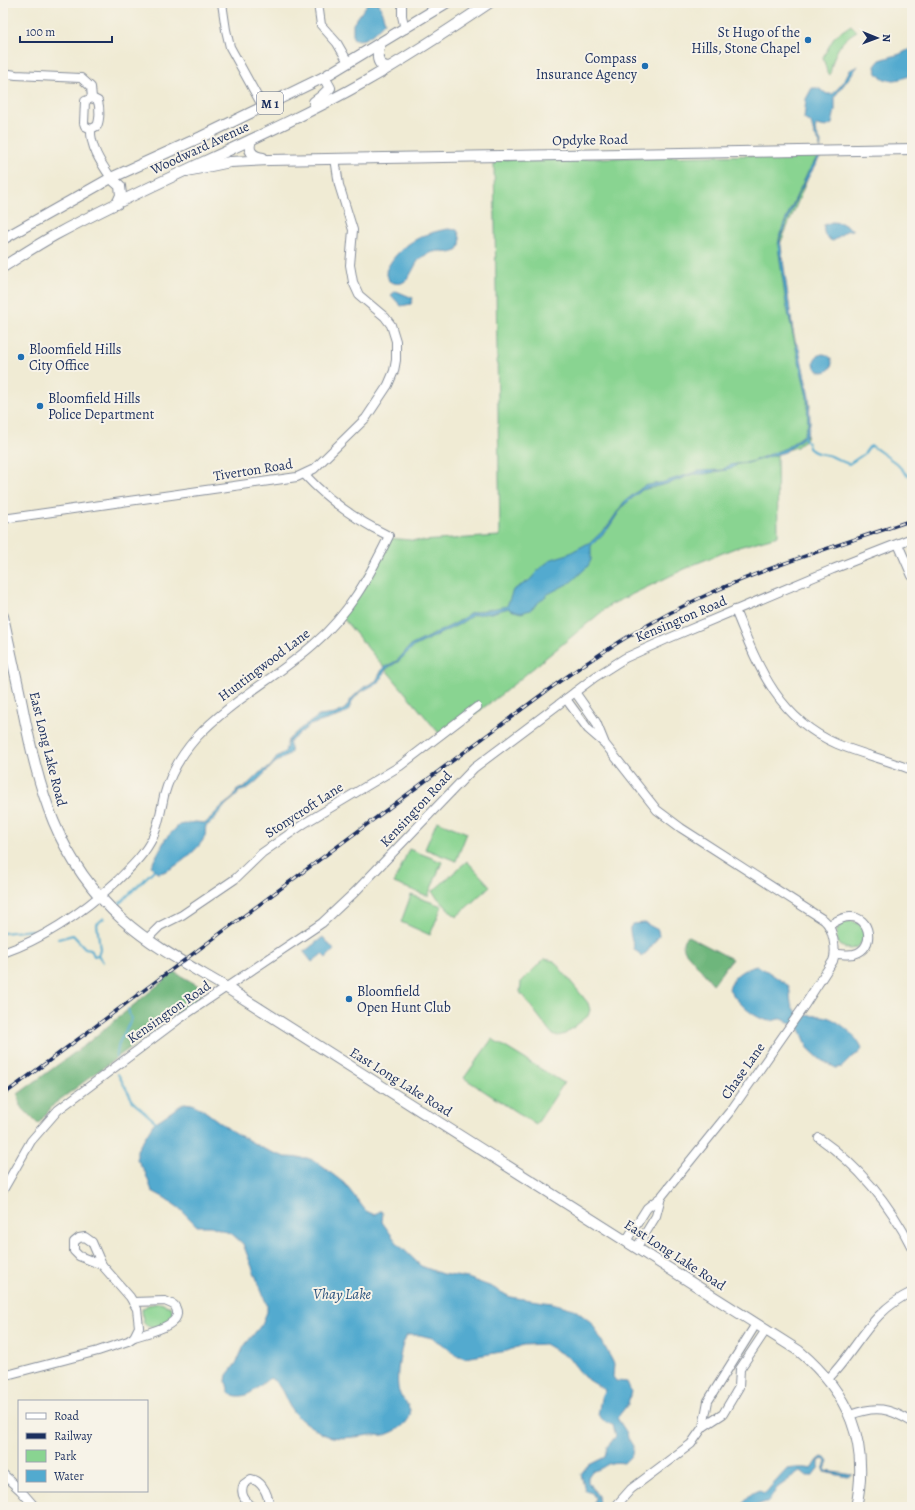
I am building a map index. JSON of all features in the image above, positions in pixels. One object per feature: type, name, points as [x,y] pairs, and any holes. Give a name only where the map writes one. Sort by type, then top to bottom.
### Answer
[{"type":"main road","name":"Woodward Avenue","points":[[3,239],[111,178],[324,77],[446,3]]},
{"type":"main road","name":"Woodward Avenue","points":[[3,267],[54,236],[116,204],[251,140],[366,81],[489,3]]},
{"type":"main road","points":[[380,44],[377,56],[378,60],[381,64],[389,67]]},
{"type":"main road","points":[[270,130],[328,91],[330,88],[324,77]]},
{"type":"main road","name":"Opdyke Road","points":[[251,140],[249,149],[252,155],[269,160]]},
{"type":"main road","name":"Opdyke Road","points":[[187,171],[230,162],[269,160],[912,149]]},
{"type":"main road","points":[[111,178],[120,186],[121,195],[116,204]]},
{"type":"main road","name":"East Long Lake Road","points":[[3,616],[31,748],[44,800],[65,847],[76,866],[100,897],[124,921],[148,938],[637,1247],[799,1352],[828,1379],[850,1415],[856,1434],[860,1458],[860,1482],[856,1507]]},
{"type":"street","points":[[222,3],[229,43],[263,107]]},
{"type":"street","points":[[318,3],[321,25],[337,43],[348,62]]},
{"type":"street","points":[[402,3],[402,16],[405,29]]},
{"type":"street","points":[[3,73],[81,78],[89,83],[92,98],[95,98],[99,105],[98,123],[91,129],[91,139],[93,147],[111,178]]},
{"type":"street","points":[[91,129],[85,126],[84,123],[85,101],[92,98]]},
{"type":"street","name":"Tiverton Road","points":[[3,519],[268,482],[305,475],[323,461],[366,418],[388,385],[394,371],[396,360],[396,341],[391,325],[385,317],[359,295],[353,282],[350,265],[354,230],[338,180],[335,158]]},
{"type":"street","name":"Huntingwood Lane","points":[[100,897],[134,865],[149,844],[157,828],[172,775],[189,745],[220,715],[313,645],[327,632],[359,594],[382,551],[389,536],[330,498],[305,475]]},
{"type":"street","name":"Kensington Road","points":[[3,1190],[34,1138],[58,1110],[179,1019],[322,923],[355,892],[474,768],[575,692],[625,658],[735,610],[912,538]]},
{"type":"street","points":[[898,544],[912,576]]},
{"type":"street","points":[[735,610],[760,670],[774,694],[787,709],[808,726],[829,740],[912,770]]},
{"type":"street","points":[[575,692],[596,722],[605,744]]},
{"type":"street","points":[[566,699],[588,729],[605,744],[648,801],[666,818],[824,920],[829,925],[836,954],[859,952],[868,941],[868,932],[864,923],[854,917],[842,919],[829,925]]},
{"type":"street","name":"Stonycroft Lane","points":[[148,938],[160,926],[182,915],[235,879],[262,853],[305,823],[400,766],[476,707]]},
{"type":"street","points":[[3,953],[48,933],[100,897]]},
{"type":"street","name":"Chase Lane","points":[[626,1241],[647,1208],[661,1196],[723,1121],[804,1006],[833,962],[836,954]]},
{"type":"street","points":[[819,1138],[850,1164],[873,1188],[897,1222],[912,1248]]},
{"type":"street","name":"Chase Lane","points":[[637,1247],[656,1216],[661,1196]]},
{"type":"street","points":[[102,1265],[133,1302],[139,1321],[137,1332],[134,1337]]},
{"type":"street","points":[[828,1379],[840,1367],[880,1312],[912,1292]]},
{"type":"street","points":[[3,1376],[98,1351],[128,1341],[134,1337],[170,1324],[176,1318],[177,1311],[170,1302],[133,1302]]},
{"type":"street","points":[[703,1427],[707,1404],[756,1324]]},
{"type":"street","points":[[615,1507],[631,1490],[691,1444],[703,1427],[723,1414],[739,1387],[740,1369],[766,1330]]},
{"type":"street","points":[[744,1345],[752,1350]]},
{"type":"street","points":[[732,1364],[740,1369]]},
{"type":"street","points":[[850,1415],[867,1409],[883,1409],[893,1412],[912,1422]]},
{"type":"street","points":[[3,1474],[18,1488]]},
{"type":"street","points":[[253,1507],[246,1501],[242,1492],[244,1484],[251,1479],[263,1487],[270,1507]]},
{"type":"street","points":[[22,1492],[35,1507]]},
{"type":"green space","points":[[851,25],[857,31],[841,44],[835,55],[830,75],[827,72],[823,57],[835,36]]},
{"type":"green space","points":[[818,154],[780,244],[792,327],[810,405],[807,438],[797,447],[777,453],[778,536],[735,548],[695,564],[610,605],[503,693],[443,738],[341,616],[388,538],[421,541],[500,536],[494,160]]},
{"type":"green space","points":[[437,821],[467,833],[456,861],[425,849]]},
{"type":"green space","points":[[409,849],[442,862],[428,896],[394,883]]},
{"type":"green space","points":[[467,861],[490,886],[456,917],[432,892]]},
{"type":"green space","points":[[411,895],[442,906],[430,935],[401,922]]},
{"type":"green space","points":[[850,921],[860,925],[864,935],[860,945],[850,949],[840,945],[836,935],[840,925]]},
{"type":"green space","points":[[688,936],[732,959],[713,984],[685,951],[683,942]]},
{"type":"green space","points":[[544,959],[554,961],[588,1003],[590,1010],[588,1016],[565,1034],[558,1036],[552,1034],[520,992],[521,982]]},
{"type":"green space","points":[[174,972],[199,986],[200,996],[54,1104],[38,1124],[20,1106],[18,1094],[85,1045]]},
{"type":"green space","points":[[492,1039],[564,1083],[536,1125],[464,1078]]},
{"type":"green space","points":[[160,1303],[171,1307],[173,1312],[171,1316],[164,1324],[160,1326],[146,1326],[143,1322],[142,1309],[148,1305]]},
{"type":"water","points":[[368,3],[379,3],[385,22],[370,36],[362,40],[357,40],[353,38],[353,24]]},
{"type":"water","points":[[912,48],[912,74],[894,80],[884,79],[879,76],[876,72],[875,66],[880,60],[900,54]]},
{"type":"water","points":[[858,66],[835,96],[835,110],[832,124],[826,127],[816,125],[815,131],[821,142],[820,157],[798,195],[780,239],[794,338],[786,303],[778,246],[780,234],[789,212],[808,172],[819,155],[820,143],[814,134],[811,123],[804,119],[806,99],[812,88],[818,88],[827,94],[833,94],[842,84],[850,70]]},
{"type":"water","points":[[832,222],[841,223],[853,230],[846,231],[833,241],[830,240],[825,235],[824,225]]},
{"type":"water","points":[[448,229],[457,230],[460,243],[457,251],[450,253],[442,251],[433,252],[418,261],[404,282],[395,283],[389,281],[386,271],[397,254],[411,242],[420,237]]},
{"type":"water","points":[[396,291],[413,298],[411,304],[401,306],[391,295]]},
{"type":"water","points":[[794,339],[799,349],[809,397],[810,423],[807,435],[785,452],[748,463],[738,464],[731,469],[704,474],[693,474],[670,483],[642,490],[623,506],[608,529],[591,546],[591,560],[588,566],[571,582],[548,594],[530,610],[521,613],[510,610],[509,608],[491,613],[473,615],[458,625],[413,647],[399,661],[386,669],[379,682],[359,693],[353,700],[348,711],[342,715],[310,725],[289,742],[291,752],[275,763],[252,785],[241,791],[237,791],[238,794],[206,826],[205,835],[198,847],[177,865],[163,872],[157,873],[151,866],[166,838],[179,825],[195,822],[206,823],[221,807],[233,798],[237,789],[244,788],[259,773],[270,767],[278,756],[285,752],[288,740],[300,729],[319,716],[335,714],[345,709],[352,698],[364,687],[376,681],[383,668],[398,660],[410,646],[456,623],[471,613],[507,606],[513,590],[530,580],[540,568],[552,559],[568,554],[592,541],[607,527],[624,502],[644,486],[664,482],[699,471],[722,470],[730,465],[750,462],[786,448],[804,435],[808,424],[807,397]]},
{"type":"water","points":[[823,354],[829,357],[832,363],[829,369],[823,372],[817,369],[814,363],[817,357]]},
{"type":"water","points":[[645,923],[658,930],[659,936],[647,952],[641,957],[639,953],[634,950],[630,927],[633,924]]},
{"type":"water","points":[[323,937],[334,950],[326,958],[322,954],[312,962],[304,952]]},
{"type":"water","points":[[757,966],[789,986],[791,1003],[796,1011],[803,1015],[828,1017],[851,1033],[862,1049],[859,1053],[852,1057],[842,1067],[836,1068],[821,1060],[808,1048],[801,1031],[797,1026],[782,1019],[773,1021],[764,1020],[746,1009],[729,989],[733,980],[739,973]]},
{"type":"water","name":"Vhay Lake","points":[[184,1103],[192,1104],[202,1109],[230,1130],[266,1150],[285,1157],[307,1158],[315,1161],[344,1183],[366,1211],[375,1215],[380,1211],[383,1212],[382,1222],[398,1244],[421,1266],[442,1274],[468,1278],[492,1287],[510,1297],[552,1303],[574,1309],[592,1323],[614,1364],[613,1377],[616,1381],[627,1382],[631,1391],[628,1404],[617,1418],[627,1433],[633,1446],[632,1455],[624,1463],[617,1462],[609,1464],[592,1471],[588,1477],[588,1482],[598,1496],[599,1505],[607,1507],[593,1507],[595,1498],[592,1493],[585,1491],[581,1474],[587,1466],[605,1457],[607,1447],[616,1436],[613,1425],[605,1422],[598,1415],[601,1398],[605,1390],[584,1377],[569,1358],[545,1344],[523,1345],[507,1351],[465,1358],[456,1355],[432,1338],[420,1335],[407,1335],[400,1354],[398,1386],[401,1396],[410,1410],[409,1419],[406,1423],[393,1432],[384,1435],[338,1438],[321,1433],[304,1422],[294,1413],[278,1385],[270,1378],[246,1395],[235,1396],[229,1393],[226,1381],[227,1375],[237,1362],[244,1346],[262,1324],[267,1312],[267,1305],[243,1244],[232,1234],[211,1226],[197,1226],[179,1208],[152,1191],[145,1172],[137,1159],[137,1150],[153,1124]]},
{"type":"water","points":[[822,1457],[828,1462],[825,1469],[826,1471],[853,1475],[848,1477],[824,1472],[823,1469],[826,1462],[823,1459],[819,1461],[819,1467],[812,1476],[807,1476],[801,1471],[777,1488],[769,1501],[751,1507],[741,1507],[746,1499],[754,1492],[760,1490],[763,1493],[767,1491],[787,1469],[812,1469]]},
{"type":"waterway","points":[[804,437],[809,448],[814,452],[831,456],[849,464],[864,454],[869,447],[872,446],[896,463],[907,475],[912,476]]},
{"type":"waterway","points":[[119,904],[154,870]]},
{"type":"waterway","points":[[58,939],[73,935],[85,948],[91,949],[94,956],[98,955],[100,949],[97,924],[104,918]]},
{"type":"waterway","points":[[3,933],[33,930]]},
{"type":"waterway","points":[[98,955],[103,962]]},
{"type":"waterway","points":[[116,1058],[119,1043],[131,1020],[128,1009]]},
{"type":"waterway","points":[[118,1074],[134,1103],[156,1122]]},
{"type":"railway","points":[[3,1095],[537,698],[622,640],[690,603],[737,582],[787,563],[912,520]]},
{"type":"place","name":"St Hugo of the Hills, Stone Chapel","points":[[808,40]]},
{"type":"place","name":"Compass Insurance Agency","points":[[645,66]]},
{"type":"place","name":"Bloomfield Hills City Office","points":[[21,357]]},
{"type":"place","name":"Bloomfield Hills Police Department","points":[[40,406]]},
{"type":"place","name":"Bloomfield Open Hunt Club","points":[[349,999]]}]
